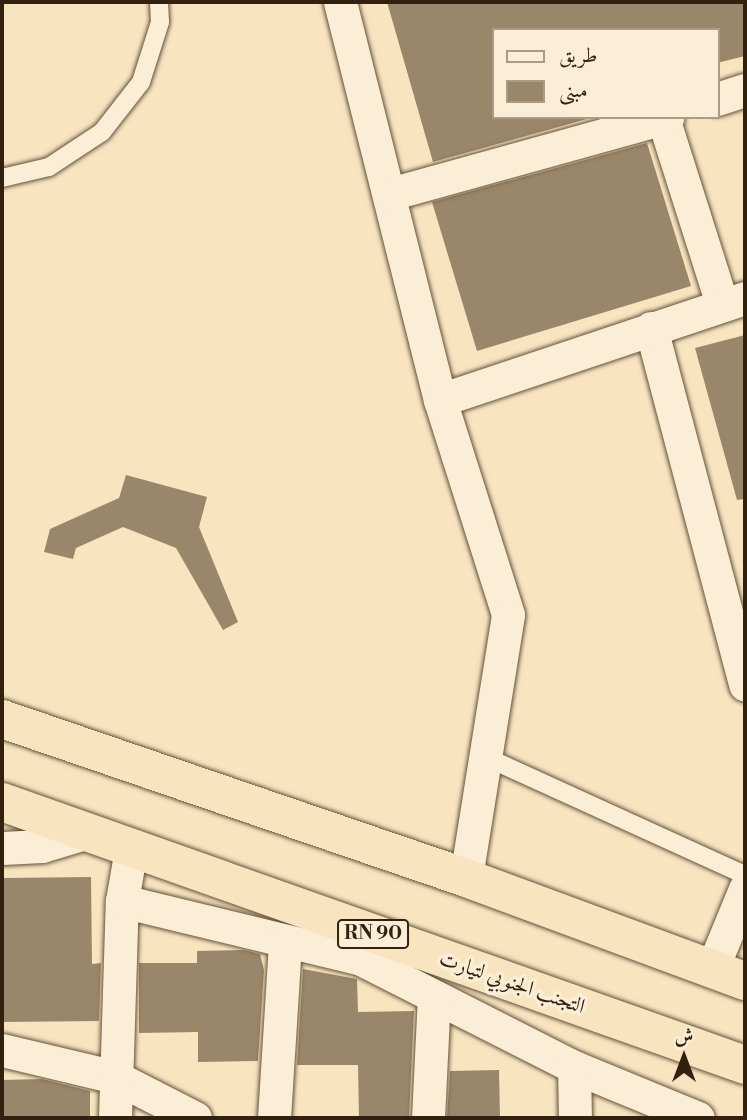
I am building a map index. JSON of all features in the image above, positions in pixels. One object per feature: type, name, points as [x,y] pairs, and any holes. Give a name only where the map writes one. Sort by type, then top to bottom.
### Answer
[{"type":"highway","points":[[2,719],[466,878],[729,975]]},
{"type":"highway","name":"التجنب الجنوبي لتيارت","points":[[2,802],[745,1065]]},
{"type":"street","points":[[340,2],[440,400],[508,615],[488,758],[466,878]]},
{"type":"street","points":[[719,98],[745,90]]},
{"type":"street","points":[[390,194],[661,119]]},
{"type":"street","points":[[440,400],[734,301],[665,119]]},
{"type":"street","points":[[651,328],[745,685]]},
{"type":"street","points":[[2,848],[42,846],[85,833]]},
{"type":"street","points":[[115,1118],[122,901],[131,849]]},
{"type":"street","points":[[729,975],[745,890]]},
{"type":"street","points":[[122,901],[361,959],[575,1067],[698,1118]]},
{"type":"street","points":[[275,1118],[285,941]]},
{"type":"street","points":[[428,1118],[434,997]]},
{"type":"street","points":[[2,1050],[115,1077],[195,1118]]},
{"type":"street","points":[[575,1067],[576,1118]]},
{"type":"lane","points":[[2,178],[49,167],[102,132],[141,82],[160,22],[159,2]]},
{"type":"lane","points":[[488,758],[745,876]]},
{"type":"building","points":[[387,2],[745,2],[745,56],[719,62],[719,28],[491,28],[491,119],[587,119],[433,162]]},
{"type":"building","points":[[647,143],[691,286],[477,351],[432,202]]},
{"type":"building","points":[[745,335],[745,499],[737,500],[695,348]]},
{"type":"building","points":[[126,475],[207,497],[199,527],[238,622],[223,630],[176,548],[123,527],[76,548],[73,559],[44,552],[50,529],[119,498]]},
{"type":"building","points":[[91,877],[92,964],[101,963],[99,1021],[2,1022],[2,878]]},
{"type":"building","points":[[244,950],[260,954],[264,970],[258,1061],[198,1062],[198,1032],[139,1033],[139,963],[197,963],[197,951]]},
{"type":"building","points":[[303,969],[357,979],[358,1012],[414,1011],[409,1118],[359,1118],[358,1065],[297,1065]]},
{"type":"building","points":[[499,1070],[500,1118],[447,1118],[450,1071]]},
{"type":"building","points":[[42,1079],[90,1091],[90,1118],[2,1118],[2,1080]]}]
